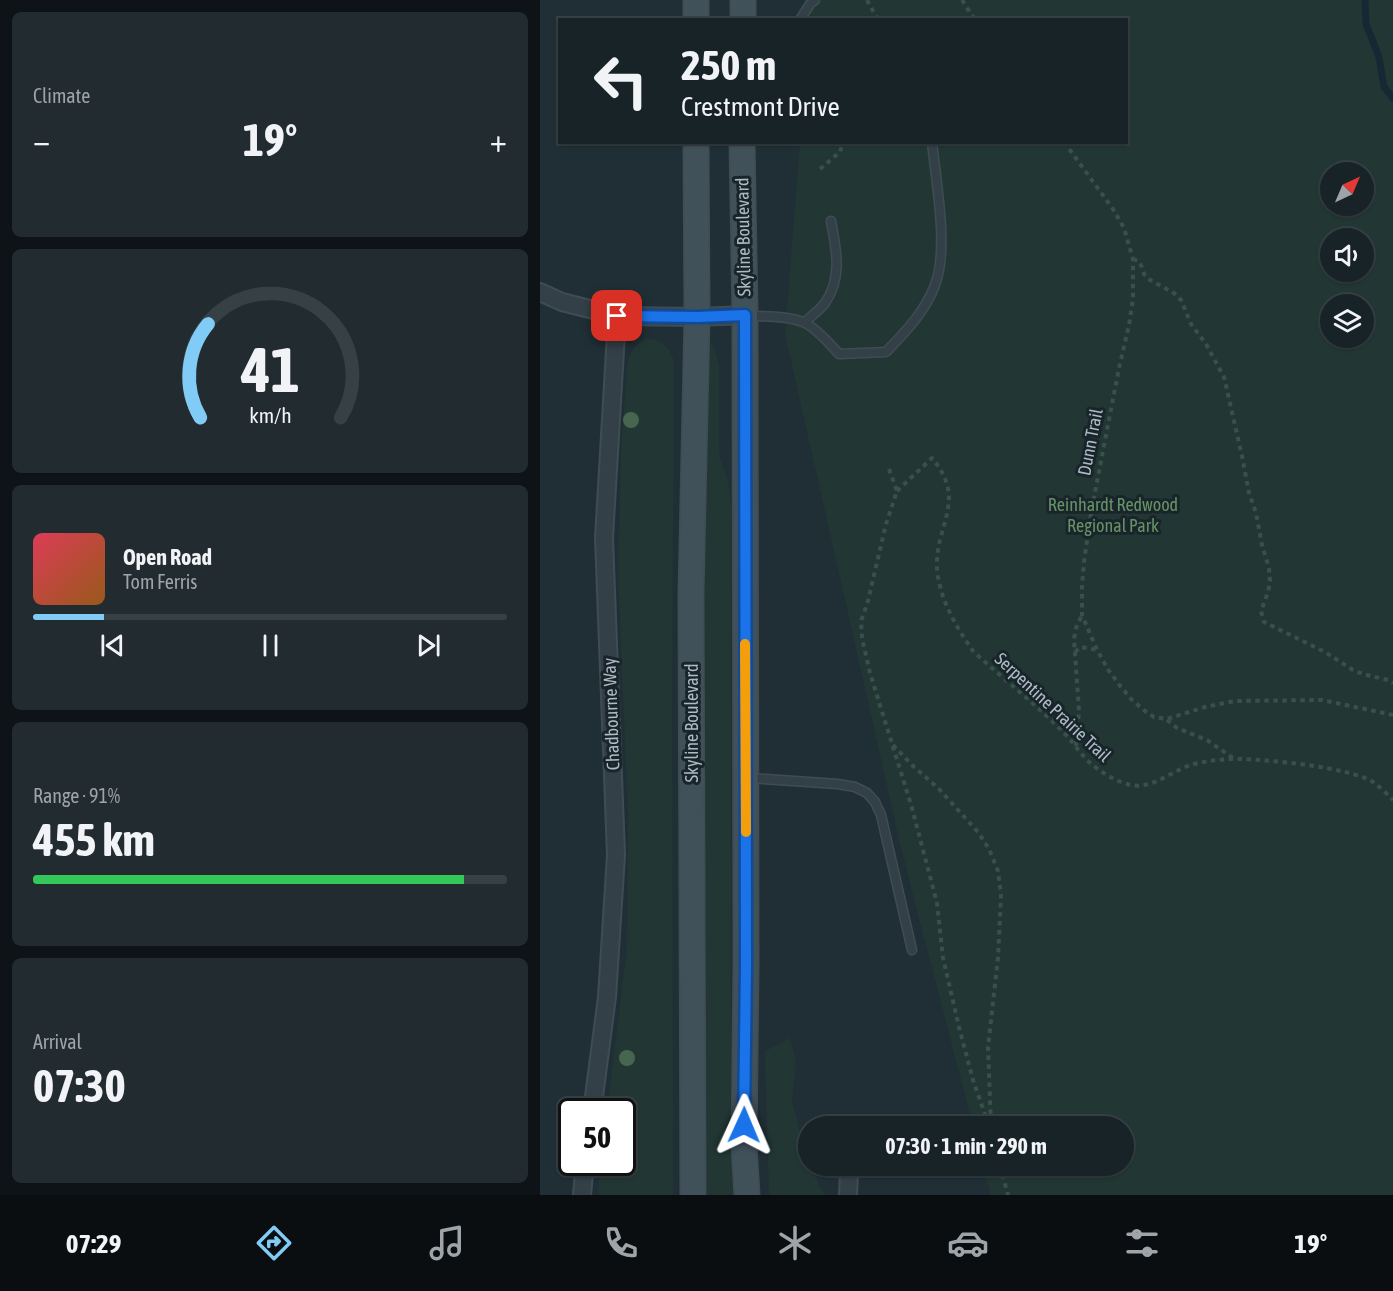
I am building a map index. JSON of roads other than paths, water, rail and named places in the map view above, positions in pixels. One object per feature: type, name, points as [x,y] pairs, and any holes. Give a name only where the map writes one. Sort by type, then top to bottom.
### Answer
[{"type":"main road","points":[[696,0],[696,18]]},
{"type":"main road","points":[[743,0],[743,18]]},
{"type":"main road","name":"Skyline Boulevard","points":[[693,1195],[691,593],[697,317],[696,144]]},
{"type":"main road","name":"Skyline Boulevard","points":[[742,144],[745,315],[744,1144],[747,1195]]},
{"type":"street","points":[[540,292],[562,302],[617,316],[745,315]]},
{"type":"street","name":"Chadbourne Way","points":[[594,1098],[607,997],[616,855],[604,538],[617,316]]},
{"type":"street","points":[[582,1195],[584,1176]]},
{"type":"street","points":[[848,1195],[849,1176]]},
{"type":"lane","points":[[801,18],[815,0]]},
{"type":"lane","points":[[745,315],[773,316],[805,322],[828,341],[839,354],[886,352],[914,322],[935,285],[940,258],[941,229],[932,144]]},
{"type":"lane","points":[[805,322],[825,303],[836,281],[836,254],[831,221]]},
{"type":"lane","points":[[745,778],[838,783],[855,787],[867,793],[876,802],[912,950]]},
{"type":"waterway","points":[[1365,0],[1366,24],[1379,57],[1384,87],[1393,98]]},
{"type":"park label","name":"Reinhardt Redwood Regional Park","points":[[1113,514]]}]
